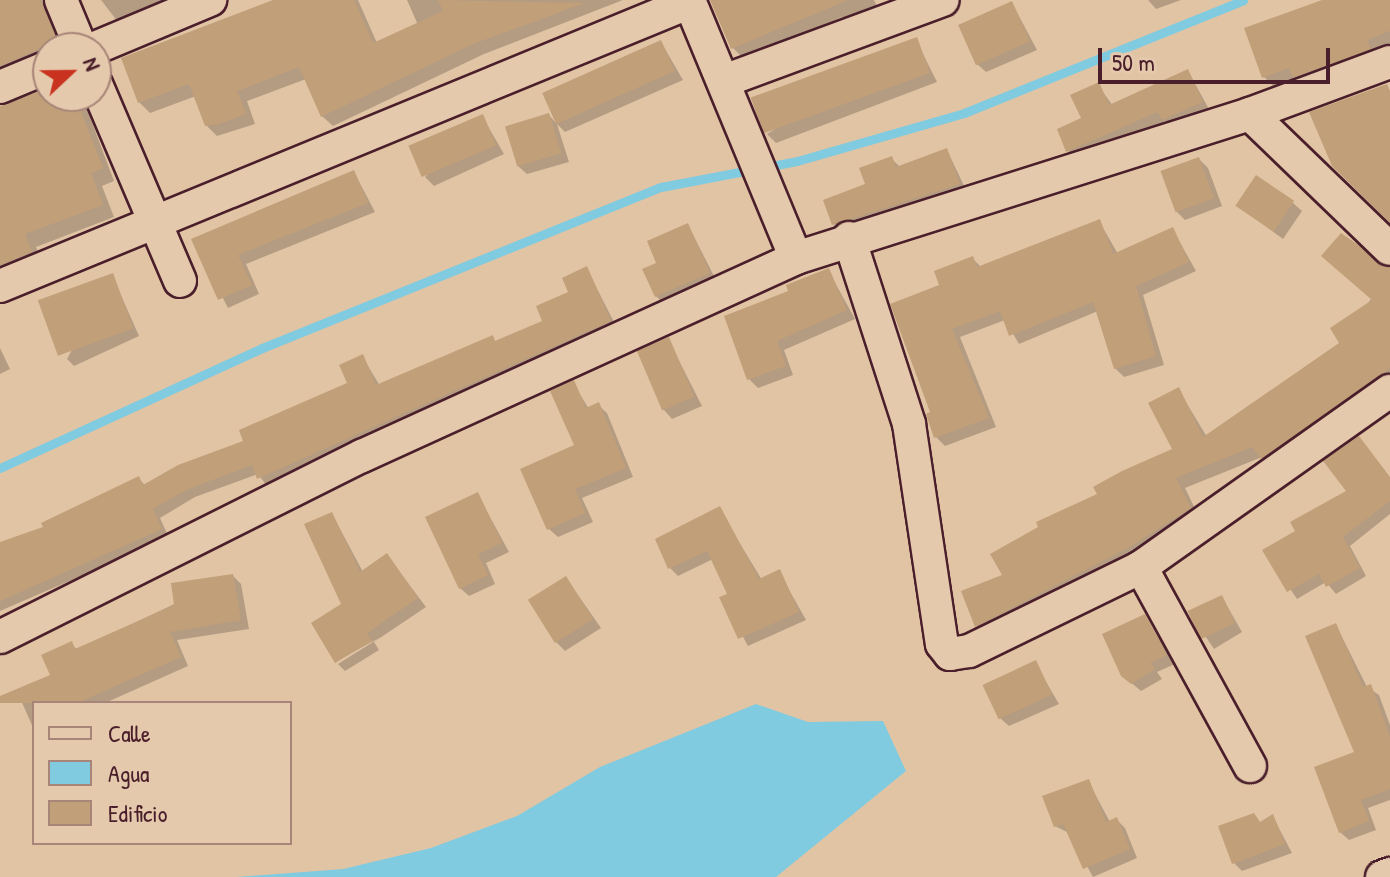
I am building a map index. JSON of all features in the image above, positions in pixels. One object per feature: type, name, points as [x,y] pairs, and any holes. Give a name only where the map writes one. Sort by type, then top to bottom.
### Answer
[{"type":"street","points":[[61,0],[74,32]]},
{"type":"street","points":[[112,41],[210,0]]},
{"type":"street","points":[[728,93],[943,0]]},
{"type":"street","points":[[0,286],[151,221],[690,1],[791,245]]},
{"type":"street","points":[[0,637],[791,245],[849,238],[1250,114],[1390,62]]},
{"type":"street","points":[[0,87],[32,74]]},
{"type":"street","points":[[107,112],[151,221],[180,281]]},
{"type":"street","points":[[1250,114],[1390,249]]},
{"type":"street","points":[[849,238],[909,424],[942,644],[950,654],[969,651],[1141,567],[1390,391]]},
{"type":"street","points":[[1141,567],[1250,766]]},
{"type":"street","points":[[1382,877],[1390,874]]},
{"type":"water","points":[[756,704],[808,722],[883,721],[906,771],[776,877],[236,877],[343,869],[431,848],[517,816],[600,767]]},
{"type":"building","points":[[0,0],[40,0],[54,32],[32,32],[32,52],[0,66]]},
{"type":"building","points":[[273,0],[354,0],[373,43],[443,11],[438,0],[585,3],[473,44],[321,117],[299,67],[237,91],[246,114],[219,124],[205,126],[189,84],[138,103],[121,58]]},
{"type":"building","points":[[710,0],[848,0],[731,49]]},
{"type":"building","points":[[1322,0],[1390,0],[1390,31],[1367,40],[1371,49],[1293,78],[1289,68],[1262,78],[1244,28]]},
{"type":"building","points":[[1012,1],[1030,41],[976,65],[958,25]]},
{"type":"building","points":[[917,37],[930,73],[764,133],[751,98]]},
{"type":"building","points":[[661,40],[675,71],[556,124],[542,93]]},
{"type":"building","points":[[1188,69],[1203,102],[1162,120],[1158,112],[1066,152],[1057,129],[1081,118],[1070,95],[1099,82],[1109,105]]},
{"type":"building","points":[[1387,84],[1390,91],[1390,223],[1332,166],[1309,112]]},
{"type":"building","points":[[32,94],[32,112],[81,112],[103,168],[91,173],[103,205],[25,234],[32,252],[0,265],[0,106]]},
{"type":"building","points":[[549,113],[561,153],[517,167],[505,126]]},
{"type":"building","points":[[483,114],[496,145],[422,177],[408,146]]},
{"type":"building","points":[[947,148],[960,184],[832,225],[823,200],[865,184],[859,168],[892,156],[896,167]]},
{"type":"building","points":[[1199,157],[1214,198],[1176,212],[1160,171]]},
{"type":"building","points":[[354,170],[368,203],[238,255],[252,285],[218,300],[191,239]]},
{"type":"building","points":[[1256,175],[1294,201],[1273,231],[1235,206]]},
{"type":"building","points":[[1100,219],[1113,254],[1173,227],[1189,262],[1136,286],[1156,356],[1114,369],[1093,302],[1009,336],[1000,311],[952,329],[989,418],[934,438],[926,414],[930,412],[890,304],[939,285],[934,271],[973,256],[977,267]]},
{"type":"building","points":[[688,223],[710,273],[655,297],[642,269],[656,263],[647,241]]},
{"type":"building","points":[[1341,233],[1390,267],[1390,368],[1261,459],[1252,447],[1176,478],[1191,508],[1128,548],[975,627],[961,591],[1002,575],[990,554],[1038,527],[1036,522],[1097,494],[1093,487],[1172,449],[1148,403],[1179,387],[1203,437],[1339,343],[1330,328],[1372,300],[1321,256]]},
{"type":"building","points":[[587,266],[611,321],[257,479],[252,465],[186,490],[153,509],[162,529],[0,601],[0,542],[43,527],[41,523],[139,476],[143,485],[178,465],[243,441],[239,430],[347,383],[339,365],[363,354],[376,385],[493,335],[495,341],[542,321],[536,306],[568,292],[562,278]]},
{"type":"building","points":[[829,268],[847,310],[777,341],[786,366],[747,380],[724,316],[788,291],[786,285]]},
{"type":"building","points":[[113,273],[133,328],[58,356],[38,300]]},
{"type":"building","points":[[669,337],[694,397],[662,411],[637,351]]},
{"type":"building","points":[[574,380],[586,408],[599,402],[626,468],[575,489],[585,513],[547,530],[520,469],[574,445],[550,391]]},
{"type":"building","points":[[1359,436],[1390,477],[1390,501],[1343,537],[1360,568],[1326,587],[1319,574],[1287,592],[1262,550],[1295,531],[1290,522],[1346,491],[1323,461]]},
{"type":"building","points":[[478,492],[502,543],[478,554],[488,575],[459,589],[425,517]]},
{"type":"building","points":[[720,506],[759,579],[780,569],[799,612],[738,639],[719,597],[727,594],[707,551],[668,569],[655,539]]},
{"type":"building","points":[[332,512],[360,572],[387,553],[418,598],[367,633],[372,641],[335,663],[311,623],[341,604],[304,524]]},
{"type":"building","points":[[233,574],[241,620],[170,632],[181,657],[82,701],[0,703],[0,696],[50,675],[41,655],[72,641],[75,649],[174,605],[171,583]]},
{"type":"building","points":[[566,576],[593,619],[555,643],[528,600]]},
{"type":"building","points":[[1222,595],[1235,623],[1201,639],[1188,611]]},
{"type":"building","points":[[1145,614],[1167,655],[1150,663],[1155,669],[1131,684],[1121,676],[1102,634]]},
{"type":"building","points":[[1336,623],[1363,687],[1371,684],[1390,737],[1390,789],[1361,800],[1369,821],[1339,833],[1314,767],[1354,752],[1305,636]]},
{"type":"building","points":[[1036,660],[1052,694],[999,719],[983,685]]},
{"type":"building","points":[[1089,779],[1106,822],[1117,817],[1130,849],[1083,869],[1063,824],[1054,827],[1042,796]]},
{"type":"building","points":[[1254,813],[1260,822],[1273,814],[1285,844],[1232,864],[1218,826]]},
{"type":"waterway","points":[[0,468],[262,348],[661,187],[797,161],[964,113],[1243,0]]}]
